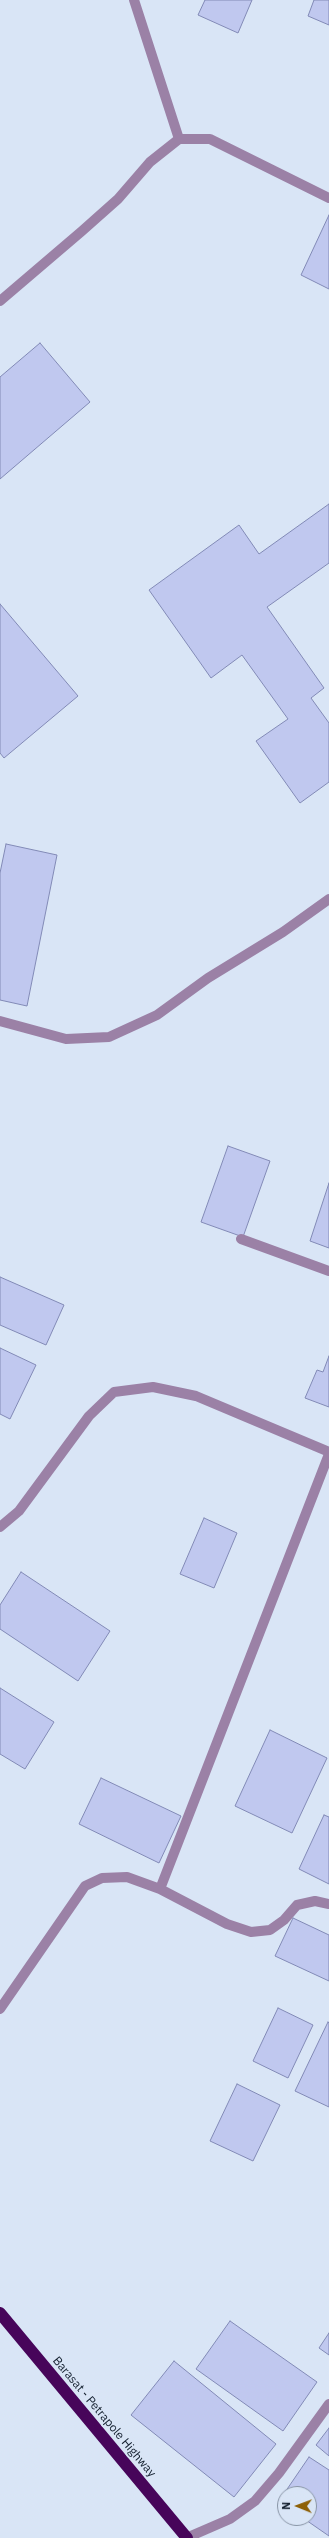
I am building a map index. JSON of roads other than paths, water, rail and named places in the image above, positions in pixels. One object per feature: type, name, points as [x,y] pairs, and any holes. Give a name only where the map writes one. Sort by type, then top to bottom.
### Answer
[{"type":"highway","name":"Barasat - Petrapole Highway","points":[[0,2313],[187,2538]]},
{"type":"street","points":[[134,0],[179,139]]},
{"type":"street","points":[[0,301],[118,199],[150,162],[179,139],[210,139],[329,198]]},
{"type":"street","points":[[0,1021],[66,1039],[109,1038],[157,1015],[208,978],[283,932],[329,899]]},
{"type":"street","points":[[242,1239],[329,1271]]},
{"type":"street","points":[[0,1527],[20,1511],[89,1416],[114,1392],[153,1387],[196,1396],[329,1453],[160,1889]]},
{"type":"street","points":[[0,2009],[84,1886],[102,1878],[127,1877],[160,1889],[227,1924],[251,1932],[270,1930],[284,1920],[297,1905],[315,1901],[329,1904]]},
{"type":"street","points":[[187,2538],[230,2518],[255,2501],[279,2473],[329,2404]]}]
